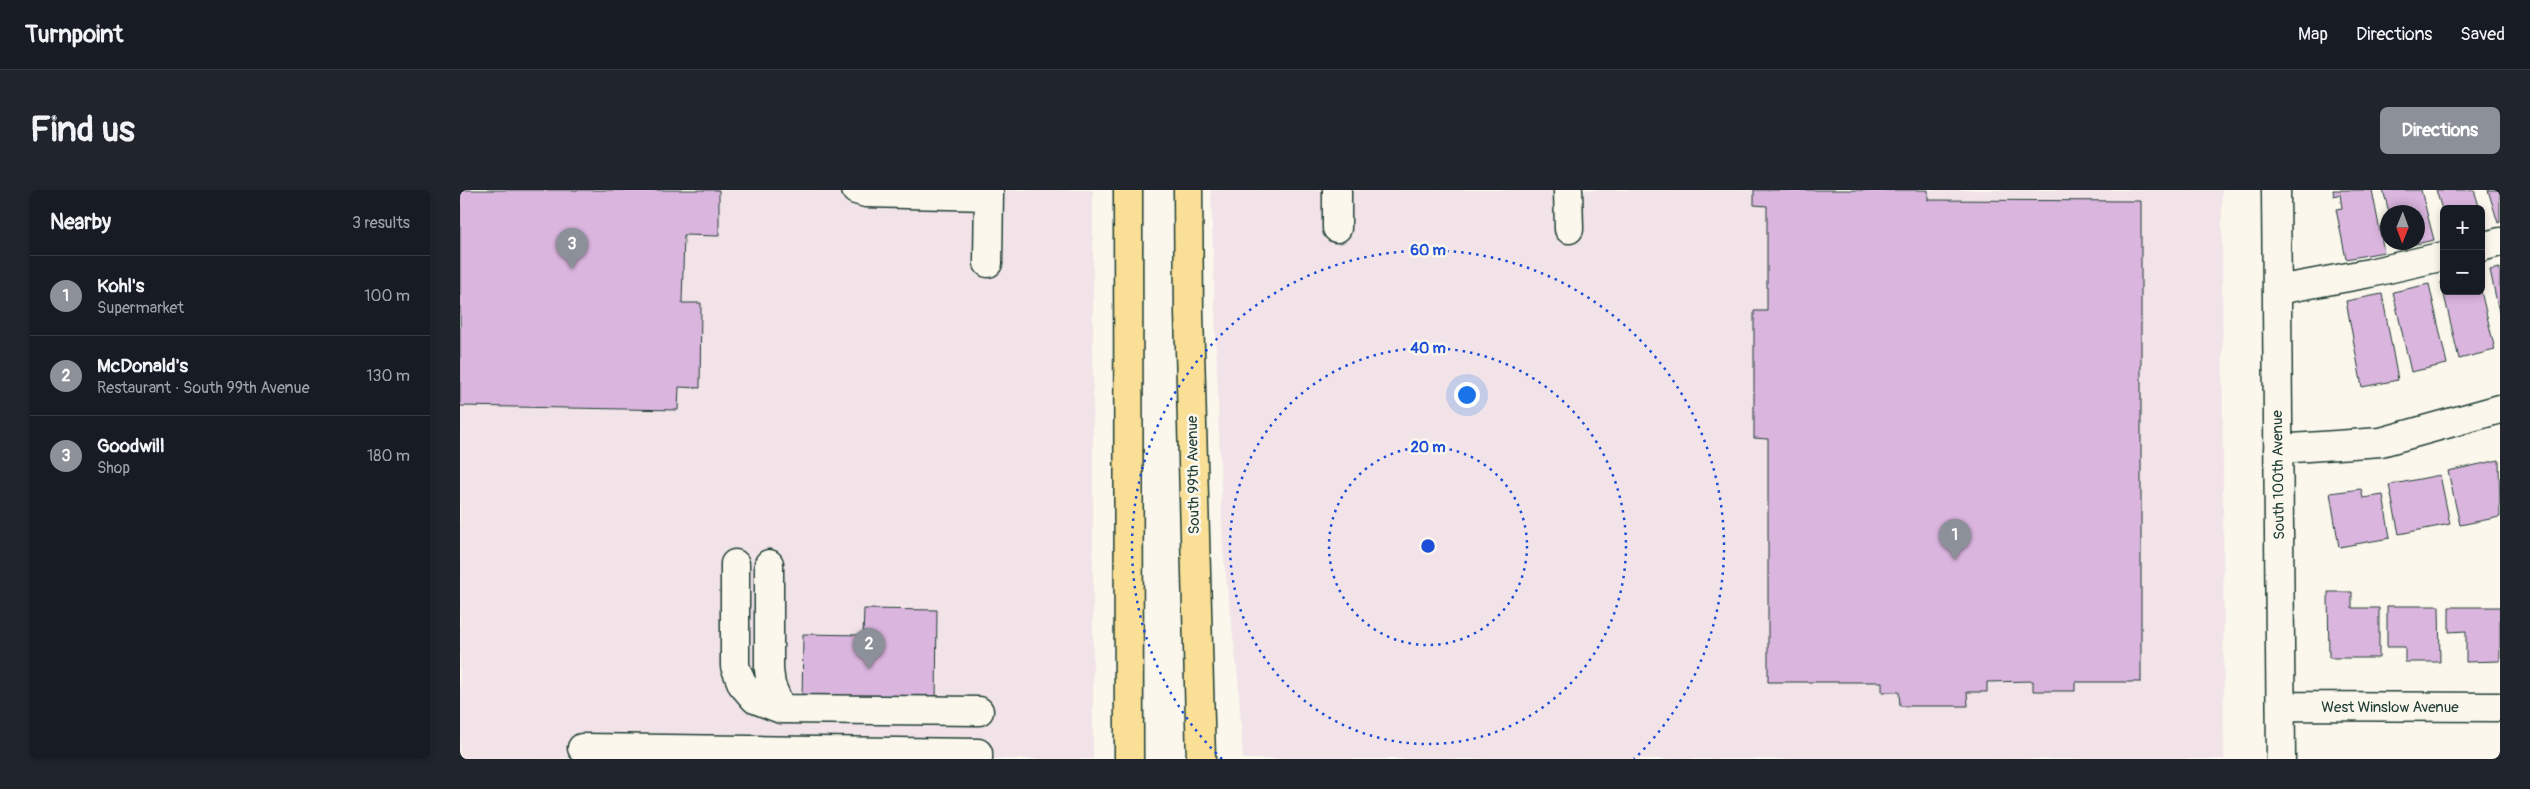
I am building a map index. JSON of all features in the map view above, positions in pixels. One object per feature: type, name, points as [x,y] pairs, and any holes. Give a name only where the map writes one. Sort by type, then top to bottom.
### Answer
[{"type":"main road","points":[[1128,190],[1129,759]]},
{"type":"main road","name":"South 99th Avenue","points":[[1188,190],[1189,322],[1201,759]]},
{"type":"street","points":[[856,190],[866,193],[989,193],[988,263]]},
{"type":"street","points":[[1336,190],[1337,228]]},
{"type":"street","points":[[1568,190],[1568,229]]},
{"type":"street","name":"South 100th Avenue","points":[[2276,190],[2281,759]]},
{"type":"street","points":[[2485,246],[2500,242]]},
{"type":"street","points":[[2277,290],[2370,273],[2440,257]]},
{"type":"street","points":[[2278,449],[2381,442],[2500,408]]},
{"type":"street","points":[[735,564],[735,666],[742,684],[755,698],[781,709],[980,711]]},
{"type":"street","points":[[769,564],[769,670],[771,685],[781,709]]},
{"type":"street","name":"West Winslow Avenue","points":[[2280,706],[2500,707]]},
{"type":"street","points":[[582,748],[978,753],[978,759]]},
{"type":"shaded area","points":[[460,190],[1093,190],[1093,759],[460,759]]},
{"type":"shaded area","points":[[1211,190],[2222,190],[2224,759],[1243,759],[1238,678],[1223,551]]},
{"type":"building","points":[[460,190],[719,190],[719,236],[684,235],[682,303],[701,303],[700,388],[679,387],[678,410],[460,406]]},
{"type":"building","points":[[1754,190],[1928,190],[1928,200],[2141,201],[2141,682],[2075,682],[2075,691],[2033,691],[2033,681],[1987,682],[1987,692],[1967,692],[1968,706],[1900,706],[1899,692],[1882,692],[1882,682],[1768,682],[1768,439],[1754,438],[1754,311],[1767,311],[1767,206],[1754,205]]},
{"type":"building","points":[[2333,190],[2372,190],[2380,231],[2380,250],[2384,250],[2384,252],[2346,259],[2336,209],[2342,208],[2340,194],[2334,196]]},
{"type":"building","points":[[2383,190],[2421,190],[2425,205],[2387,205]]},
{"type":"building","points":[[2436,190],[2474,190],[2479,205],[2441,205]]},
{"type":"building","points":[[2488,190],[2500,190],[2500,222],[2498,223]]},
{"type":"building","points":[[2425,205],[2434,240],[2425,242]]},
{"type":"building","points":[[2500,268],[2500,317],[2490,270]]},
{"type":"building","points":[[2429,284],[2447,364],[2411,372],[2393,292]]},
{"type":"building","points":[[2382,294],[2398,380],[2362,387],[2346,301]]},
{"type":"building","points":[[2444,295],[2482,295],[2495,350],[2459,359]]},
{"type":"building","points":[[2499,460],[2500,517],[2460,525],[2448,471]]},
{"type":"building","points":[[2440,475],[2450,524],[2399,534],[2389,485]]},
{"type":"building","points":[[2361,489],[2363,498],[2383,495],[2390,538],[2339,547],[2330,493]]},
{"type":"building","points":[[2328,592],[2352,592],[2352,608],[2379,608],[2379,658],[2329,658]]},
{"type":"building","points":[[2387,606],[2439,606],[2440,662],[2405,662],[2405,647],[2387,647]]},
{"type":"building","points":[[2449,607],[2500,607],[2500,661],[2466,662],[2466,631],[2449,632]]},
{"type":"building","points":[[864,609],[937,610],[936,706],[802,704],[803,634],[863,635]]},
{"type":"place","name":"Goodwill","points":[[572,269]]},
{"type":"place","name":"Kohl's","points":[[1955,560]]},
{"type":"place","name":"McDonald's","points":[[869,669]]}]
